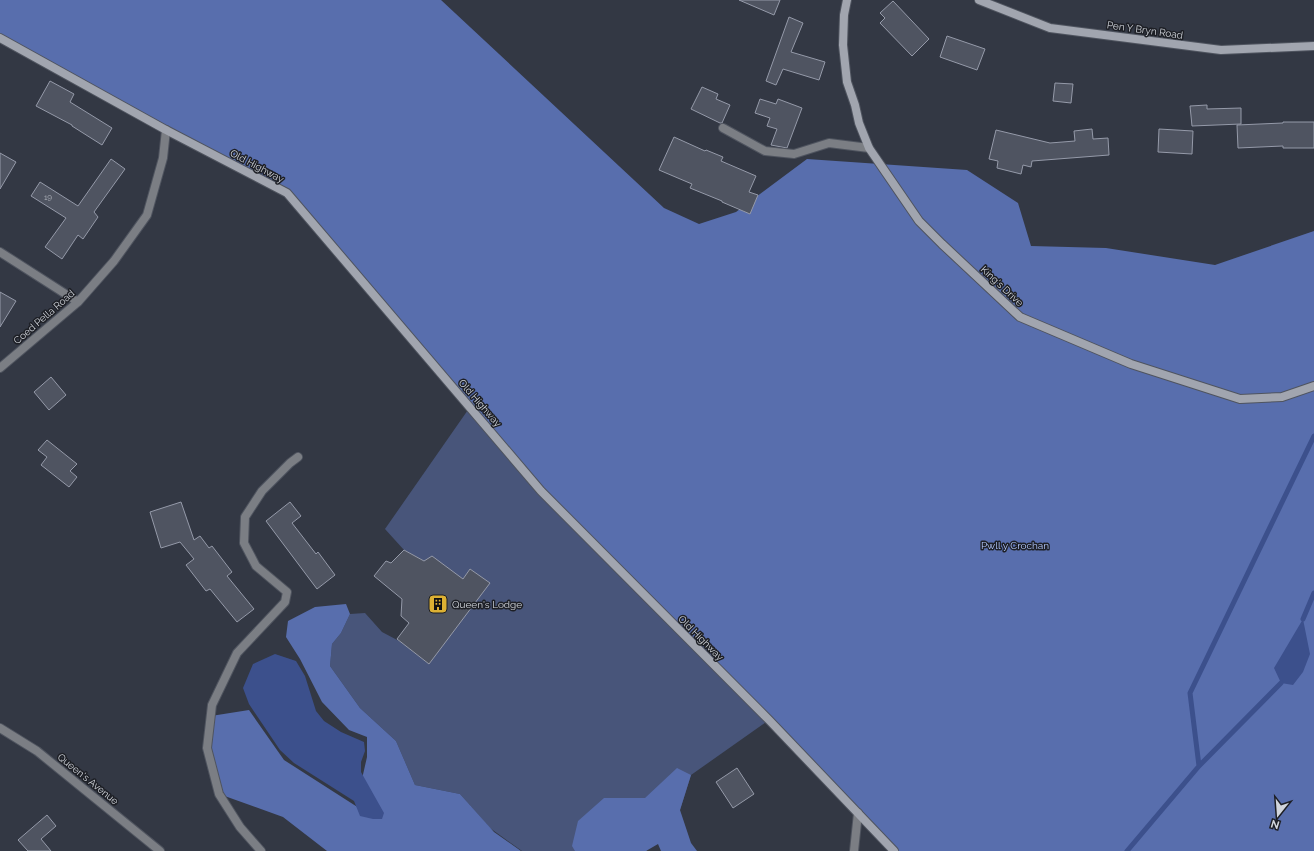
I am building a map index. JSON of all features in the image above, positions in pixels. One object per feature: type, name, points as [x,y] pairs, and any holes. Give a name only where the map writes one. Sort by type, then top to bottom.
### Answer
[{"type":"street","name":"King's Drive","points":[[847,0],[844,15],[843,45],[847,82],[855,105],[858,122],[869,148],[919,221],[1020,317],[1131,364],[1240,399],[1282,397],[1314,386]]},
{"type":"street","name":"Pen Y Bryn Road","points":[[979,0],[1050,28],[1221,50],[1314,46]]},
{"type":"street","name":"Old Highway","points":[[0,38],[166,130],[287,193],[542,491],[769,720],[894,851]]},
{"type":"street","points":[[723,128],[765,151],[794,154],[829,143],[869,148]]},
{"type":"street","name":"Coed Pella Road","points":[[0,368],[78,302],[114,262],[147,214],[163,158],[166,130]]},
{"type":"street","points":[[0,252],[78,302]]},
{"type":"street","points":[[261,851],[240,827],[219,794],[207,748],[212,705],[237,653],[286,602],[287,592],[256,566],[244,544],[245,518],[262,491],[298,457]]},
{"type":"street","name":"Queen's Avenue","points":[[0,728],[37,751],[160,851]]},
{"type":"street","points":[[854,851],[858,813]]},
{"type":"shaded area","points":[[470,407],[769,720],[691,775],[680,810],[646,851],[522,851],[490,828],[460,794],[415,785],[396,741],[360,708],[330,666],[332,644],[341,633],[350,614],[365,613],[382,632],[401,642],[429,664],[489,583],[470,569],[463,579],[424,561],[404,550],[385,529]]},
{"type":"shaded area","points":[[1303,619],[1310,654],[1303,672],[1293,685],[1281,683],[1274,668]]},
{"type":"shaded area","points":[[275,654],[296,661],[305,676],[316,711],[324,721],[341,732],[364,742],[365,751],[361,762],[361,772],[384,813],[382,819],[373,819],[360,816],[354,801],[294,763],[280,750],[249,704],[243,688],[253,664]]},
{"type":"green space","name":"Pwll y Crochan","points":[[0,0],[441,0],[664,208],[699,224],[736,212],[807,159],[967,170],[1018,203],[1031,246],[1106,248],[1215,265],[1314,231],[1314,851],[894,851],[541,491],[287,193],[0,38]]},
{"type":"green space","points":[[346,604],[350,614],[341,633],[332,644],[330,666],[360,708],[396,741],[415,785],[460,794],[494,832],[521,851],[327,851],[283,817],[219,794],[207,743],[211,716],[249,710],[284,760],[373,817],[362,779],[367,757],[367,737],[349,730],[322,702],[300,659],[286,637],[288,621],[315,607]]},
{"type":"green space","points":[[677,768],[691,775],[680,810],[691,843],[697,851],[661,851],[658,844],[646,851],[575,851],[572,846],[578,821],[604,798],[645,798]]},
{"type":"building","points":[[739,0],[780,0],[774,15]]},
{"type":"building","points":[[893,1],[929,39],[912,56],[880,23],[885,18],[880,13]]},
{"type":"building","points":[[789,17],[803,23],[791,52],[825,62],[819,80],[783,69],[776,85],[766,81]]},
{"type":"building","points":[[947,36],[985,49],[977,70],[940,57]]},
{"type":"building","points":[[50,81],[74,94],[70,102],[112,128],[102,145],[72,125],[36,106]]},
{"type":"building","points":[[1055,83],[1073,84],[1071,103],[1053,101]]},
{"type":"building","points":[[702,87],[718,94],[716,99],[730,105],[722,123],[691,109]]},
{"type":"building","points":[[760,99],[776,104],[778,99],[802,108],[787,148],[771,145],[777,129],[767,126],[770,118],[755,113]]},
{"type":"building","points":[[1207,105],[1207,109],[1241,108],[1241,124],[1192,126],[1190,106]]},
{"type":"building","points":[[1283,122],[1314,122],[1314,148],[1283,148],[1283,146],[1238,148],[1237,125]]},
{"type":"building","points":[[1092,129],[1093,139],[1108,138],[1109,155],[1032,161],[1031,167],[1023,165],[1021,174],[997,168],[998,161],[989,159],[996,130],[1050,143],[1075,141],[1074,131]]},
{"type":"building","points":[[1159,129],[1193,131],[1192,154],[1158,152]]},
{"type":"building","points":[[674,137],[705,151],[706,150],[723,157],[721,161],[756,176],[749,192],[758,195],[750,214],[690,188],[692,184],[659,170]]},
{"type":"building","points":[[0,153],[16,162],[0,189]]},
{"type":"building","points":[[111,159],[125,169],[94,212],[98,217],[83,239],[78,235],[62,259],[45,247],[66,218],[31,196],[40,182],[78,206]]},
{"type":"building","points":[[0,292],[16,301],[0,327]]},
{"type":"building","points":[[51,377],[66,395],[49,410],[34,392]]},
{"type":"building","points":[[47,440],[77,464],[70,471],[77,477],[69,487],[41,465],[47,457],[38,450]]},
{"type":"building","points":[[181,502],[194,540],[200,536],[209,548],[212,546],[232,572],[227,576],[254,609],[237,622],[210,589],[206,591],[186,565],[194,559],[180,542],[161,548],[150,512]]},
{"type":"building","points":[[290,502],[301,516],[292,523],[316,554],[318,552],[335,575],[317,589],[266,521]]},
{"type":"building","name":"Queen's Lodge","points":[[404,550],[424,561],[432,556],[463,579],[470,569],[490,583],[429,664],[397,639],[409,623],[401,616],[402,599],[374,576],[386,561],[391,563]]},
{"type":"building","points":[[737,768],[754,794],[733,808],[716,782]]},
{"type":"building","points":[[47,815],[56,826],[41,839],[51,851],[28,851],[18,840]]},
{"type":"waterway","points":[[1199,766],[1190,693],[1314,436]]},
{"type":"waterway","points":[[1303,619],[1314,593]]},
{"type":"waterway","points":[[1127,851],[1199,766],[1281,683]]},
{"type":"place","name":"Queen's Lodge","points":[[438,604]]}]
